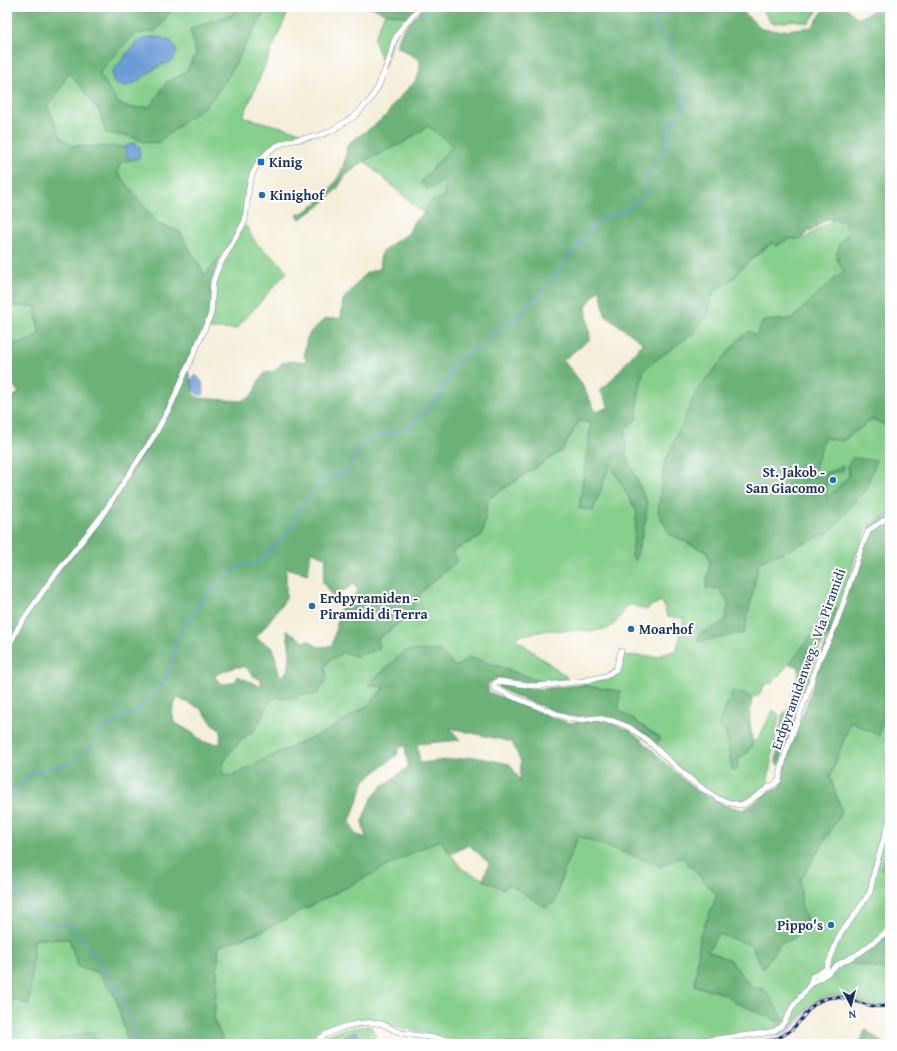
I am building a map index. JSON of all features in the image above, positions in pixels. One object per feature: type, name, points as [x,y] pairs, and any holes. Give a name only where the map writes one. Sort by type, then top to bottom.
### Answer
[{"type":"street","points":[[7,649],[19,626],[48,584],[103,514],[154,436],[171,405],[211,314],[213,282],[218,268],[245,221],[249,186],[252,175],[258,163],[268,151],[276,146],[289,141],[318,136],[329,132],[355,116],[370,100],[378,87],[390,60],[394,41],[400,30],[420,7]]},
{"type":"street","name":"Erdpyramidenweg - Via Piramidi","points":[[621,651],[616,669],[606,676],[584,681],[534,686],[498,681],[494,684],[494,688],[567,718],[578,720],[597,718],[629,727],[648,741],[685,776],[703,789],[719,799],[731,803],[743,804],[779,780],[786,754],[818,661],[831,636],[843,604],[860,548],[869,530],[890,516]]},
{"type":"street","points":[[890,704],[887,720],[887,756],[890,787]]},
{"type":"street","points":[[810,985],[813,976],[825,970],[827,967],[840,934],[870,892],[875,868],[890,819]]},
{"type":"street","points":[[676,1044],[774,1031],[785,1021],[793,1006],[810,985],[837,965],[862,952],[890,929]]},
{"type":"street","points":[[313,1044],[321,1036],[346,1026],[372,1023],[384,1025],[401,1033],[440,1038],[463,1044]]},
{"type":"shaded area","points":[[825,997],[846,997],[875,1006],[890,1004],[890,1007],[882,1009],[869,1008],[844,1000],[830,999],[820,1002],[812,1008],[790,1033],[781,1038],[778,1036],[784,1033],[812,1004]]},
{"type":"shaded area","points":[[776,1038],[774,1042],[699,1044]]},
{"type":"shaded area","points":[[672,1039],[681,1041],[658,1044],[620,1044]]},
{"type":"green space","points":[[7,7],[174,7],[156,31],[135,34],[99,73],[118,103],[131,108],[150,107],[167,82],[186,72],[196,54],[190,29],[231,15],[241,7],[267,7],[226,80],[209,103],[157,143],[144,142],[133,137],[106,133],[99,111],[69,72],[54,100],[47,105],[61,138],[72,146],[125,147],[127,157],[132,160],[121,162],[117,172],[158,224],[180,232],[204,275],[221,256],[211,282],[211,313],[170,404],[154,435],[103,514],[48,583],[7,648],[7,397],[14,396],[19,393],[7,377],[7,345],[31,340],[39,333],[35,306],[10,306],[7,300]]},
{"type":"green space","points":[[174,7],[241,7],[231,15],[190,29],[196,54],[186,72],[167,82],[150,107],[131,108],[118,103],[99,74],[135,34],[156,31]],"holes":[[[153,37],[166,39],[172,42],[167,63],[126,86],[124,57],[139,41],[143,39]]]},
{"type":"green space","points":[[267,7],[290,7],[243,117],[311,135],[282,140],[271,146],[260,157],[252,171],[245,198],[244,213],[236,233],[205,275],[180,232],[158,224],[117,171],[133,143],[125,147],[72,146],[61,138],[47,105],[54,100],[69,71],[99,111],[106,133],[133,137],[144,142],[209,103],[226,80]]},
{"type":"green space","points":[[371,7],[399,7],[407,9],[409,7],[418,7],[408,17],[385,13]]},
{"type":"green space","points":[[424,7],[743,7],[743,12],[762,29],[777,31],[812,27],[826,7],[845,7],[858,18],[872,12],[873,7],[890,7],[890,426],[888,427],[873,419],[842,441],[824,438],[812,478],[843,466],[843,471],[832,473],[826,477],[827,498],[849,476],[848,465],[852,458],[876,460],[867,488],[830,532],[759,562],[744,633],[697,642],[699,635],[725,620],[729,605],[719,588],[706,588],[710,563],[707,552],[669,534],[658,512],[664,464],[697,390],[739,339],[750,331],[756,336],[763,321],[792,319],[815,296],[844,271],[836,257],[840,243],[849,232],[843,221],[827,219],[799,239],[788,239],[776,246],[772,242],[742,267],[735,277],[713,292],[707,315],[696,331],[644,369],[638,396],[637,419],[625,429],[626,455],[647,503],[646,519],[635,561],[632,557],[637,512],[610,464],[593,511],[579,508],[591,423],[579,421],[563,449],[488,499],[482,536],[453,551],[457,561],[422,591],[408,616],[378,638],[379,649],[356,656],[343,652],[337,657],[330,659],[325,667],[326,674],[324,683],[317,693],[312,695],[300,694],[295,699],[278,697],[271,700],[255,730],[242,739],[230,752],[223,764],[223,776],[232,776],[331,729],[368,705],[385,687],[368,685],[404,651],[439,650],[456,667],[469,657],[539,681],[533,683],[497,678],[492,682],[488,682],[488,692],[568,723],[596,720],[612,723],[629,730],[697,791],[722,804],[743,810],[771,790],[775,790],[780,787],[788,754],[810,695],[823,652],[859,557],[872,530],[868,527],[890,512],[890,647],[886,656],[890,683],[879,736],[851,721],[830,777],[842,812],[800,881],[802,911],[807,919],[795,938],[779,944],[763,969],[751,945],[718,934],[708,951],[730,960],[752,988],[764,989],[784,1019],[780,1022],[736,1003],[725,994],[695,986],[700,936],[717,895],[682,857],[661,866],[578,836],[564,870],[555,902],[545,907],[509,884],[503,889],[483,880],[489,863],[469,845],[451,854],[440,840],[262,931],[219,946],[214,1021],[225,1044],[129,1044],[115,996],[97,972],[78,967],[69,939],[34,939],[29,1005],[13,999],[7,1037],[7,652],[20,626],[49,584],[104,515],[144,452],[187,371],[194,395],[200,398],[240,401],[249,398],[256,390],[258,382],[265,373],[274,371],[282,363],[293,361],[306,362],[304,353],[307,338],[311,331],[325,319],[341,318],[343,300],[366,273],[381,268],[380,259],[382,252],[408,234],[414,221],[424,214],[429,202],[444,197],[445,181],[426,189],[420,183],[453,145],[428,126],[401,144],[364,161],[346,175],[337,189],[321,205],[300,219],[297,215],[313,206],[333,185],[342,169],[347,145],[382,119],[417,78],[420,60],[396,46],[403,29]],"holes":[[[600,288],[605,315],[643,343],[608,384],[600,390],[609,407],[596,412],[580,381],[563,360],[590,339],[586,306]],[[311,551],[326,558],[323,583],[333,597],[354,584],[358,591],[340,610],[332,646],[318,647],[308,640],[304,642],[287,630],[290,662],[285,673],[280,677],[273,648],[256,638],[286,599],[286,568],[308,574]],[[235,667],[246,667],[252,675],[261,680],[261,687],[238,676],[236,681],[227,684],[221,684],[215,677],[217,674]],[[177,698],[200,708],[213,724],[221,730],[220,744],[204,742],[174,722],[172,711]],[[450,728],[512,742],[521,762],[520,781],[510,764],[474,757],[420,763],[417,744],[460,740]],[[405,746],[408,767],[380,788],[370,801],[362,822],[366,838],[355,834],[350,821],[365,780],[397,755],[399,747]]]},
{"type":"green space","points":[[761,7],[820,7],[809,23],[794,20],[771,23]]},
{"type":"green space","points":[[385,13],[408,17],[397,30],[391,42],[384,67],[374,39]]},
{"type":"green space","points":[[428,126],[454,145],[420,183],[426,189],[446,180],[444,197],[429,203],[424,214],[364,161],[401,144]]},
{"type":"green space","points":[[834,219],[843,221],[849,232],[840,243],[845,271],[815,296],[792,319],[780,320],[669,534],[707,552],[710,563],[706,587],[719,588],[729,605],[725,620],[699,635],[744,633],[759,562],[830,532],[867,488],[848,465],[849,476],[827,499],[825,477],[832,473],[843,471],[843,467],[812,478],[824,438],[842,441],[873,419],[888,427],[890,426],[890,512],[868,527],[855,557],[840,608],[835,609],[818,638],[810,637],[801,650],[772,683],[766,683],[758,696],[752,697],[733,691],[726,734],[732,770],[739,759],[747,753],[753,742],[760,735],[773,710],[779,715],[767,786],[744,802],[726,799],[714,794],[696,782],[655,746],[660,737],[618,710],[620,691],[580,685],[611,676],[619,671],[623,655],[655,657],[677,650],[684,618],[668,617],[662,601],[650,606],[647,610],[633,605],[628,605],[617,621],[609,628],[594,631],[549,630],[517,636],[516,639],[566,676],[567,679],[539,681],[469,657],[456,667],[368,685],[385,687],[368,705],[331,729],[232,776],[223,776],[223,764],[230,752],[242,739],[255,730],[271,700],[278,697],[286,698],[300,694],[313,695],[318,693],[326,681],[327,675],[325,667],[330,659],[337,657],[343,652],[356,656],[408,616],[422,591],[457,561],[452,551],[482,536],[488,499],[563,450],[579,420],[592,423],[579,508],[593,511],[610,463],[637,512],[632,557],[637,555],[646,519],[647,503],[626,455],[625,429],[637,419],[638,396],[644,369],[669,350],[711,304],[713,292],[735,277],[742,267],[773,242],[776,246],[788,239],[805,238]]},
{"type":"green space","points":[[245,226],[258,245],[278,261],[287,272],[236,329],[207,329],[215,306],[214,289],[219,268],[242,228]]},
{"type":"green space","points":[[7,300],[10,306],[35,306],[39,333],[31,340],[7,345]]},
{"type":"green space","points":[[840,608],[828,635],[818,650],[780,766],[776,763],[782,716],[788,709],[798,676],[799,667],[789,664],[810,637],[818,638],[835,609]]},
{"type":"green space","points":[[890,647],[890,683],[886,656]]},
{"type":"green space","points":[[502,683],[540,689],[580,685],[620,691],[619,710],[660,738],[655,746],[630,726],[596,717],[568,716],[517,697],[499,688],[498,686]]},
{"type":"green space","points":[[890,683],[890,934],[851,963],[890,971],[890,1004],[875,1006],[844,997],[826,997],[812,1004],[791,1027],[778,1036],[775,1033],[681,1041],[672,1039],[620,1044],[469,1044],[373,1021],[324,1029],[311,1044],[225,1044],[214,1021],[219,946],[262,931],[440,840],[462,869],[503,889],[509,884],[555,902],[564,870],[578,836],[661,866],[682,857],[717,895],[700,936],[695,986],[725,994],[736,1003],[752,988],[730,960],[708,951],[718,933],[751,945],[763,969],[779,944],[795,938],[802,912],[800,881],[842,812],[830,777],[851,721],[879,735]]},
{"type":"green space","points":[[733,690],[752,697],[750,720],[752,743],[749,750],[739,759],[737,770],[732,770],[726,734],[718,726]]},
{"type":"green space","points":[[890,851],[890,874],[880,868]]},
{"type":"green space","points":[[890,934],[890,971],[850,963]]},
{"type":"green space","points":[[34,939],[69,939],[78,967],[97,972],[115,996],[129,1044],[100,1044],[92,1032],[59,1038],[57,1044],[7,1044],[13,999],[29,1005]]},
{"type":"green space","points":[[371,1026],[379,1044],[325,1044],[323,1039],[339,1031]]},
{"type":"green space","points":[[865,1029],[884,1044],[855,1044],[861,1042]]},
{"type":"green space","points":[[92,1032],[100,1044],[57,1044],[59,1038]]},
{"type":"water","points":[[153,37],[168,40],[174,45],[177,52],[172,61],[160,65],[131,85],[119,86],[113,82],[112,72],[138,41]]},
{"type":"water","points":[[133,143],[140,147],[139,158],[132,160],[127,157],[125,147]]},
{"type":"water","points":[[194,376],[197,376],[202,382],[204,393],[202,395],[197,394],[193,388],[191,380]]},
{"type":"water","points":[[356,1031],[360,1038],[349,1044],[344,1044],[341,1039]]},
{"type":"waterway","points":[[7,802],[29,775],[70,763],[87,750],[103,729],[140,708],[167,679],[176,638],[207,593],[234,568],[257,563],[284,537],[306,499],[324,481],[345,473],[367,443],[380,436],[407,427],[421,416],[441,392],[450,374],[452,366],[511,321],[527,306],[556,275],[576,248],[602,218],[622,213],[645,195],[646,172],[668,146],[667,128],[683,109],[686,97],[683,86],[674,75],[670,36],[658,34],[654,21],[666,11],[678,10],[687,7]]},
{"type":"waterway","points":[[7,872],[24,903],[43,924],[73,925],[120,992],[130,1016],[136,1044]]},
{"type":"railway","points":[[721,1044],[764,1042],[780,1037],[792,1029],[815,1004],[828,998],[843,998],[866,1005],[882,1007],[890,1005]]},
{"type":"railway","points":[[635,1044],[668,1041],[693,1044]]},
{"type":"place","name":"Kinig","points":[[261,162]]},
{"type":"place","name":"Kinighof","points":[[262,195]]},
{"type":"place","name":"St. Jakob - San Giacomo","points":[[833,480]]},
{"type":"place","name":"Erdpyramiden - Piramidi di Terra","points":[[312,606]]},
{"type":"place","name":"Moarhof","points":[[631,629]]},
{"type":"place","name":"Pippo's","points":[[831,925]]}]
